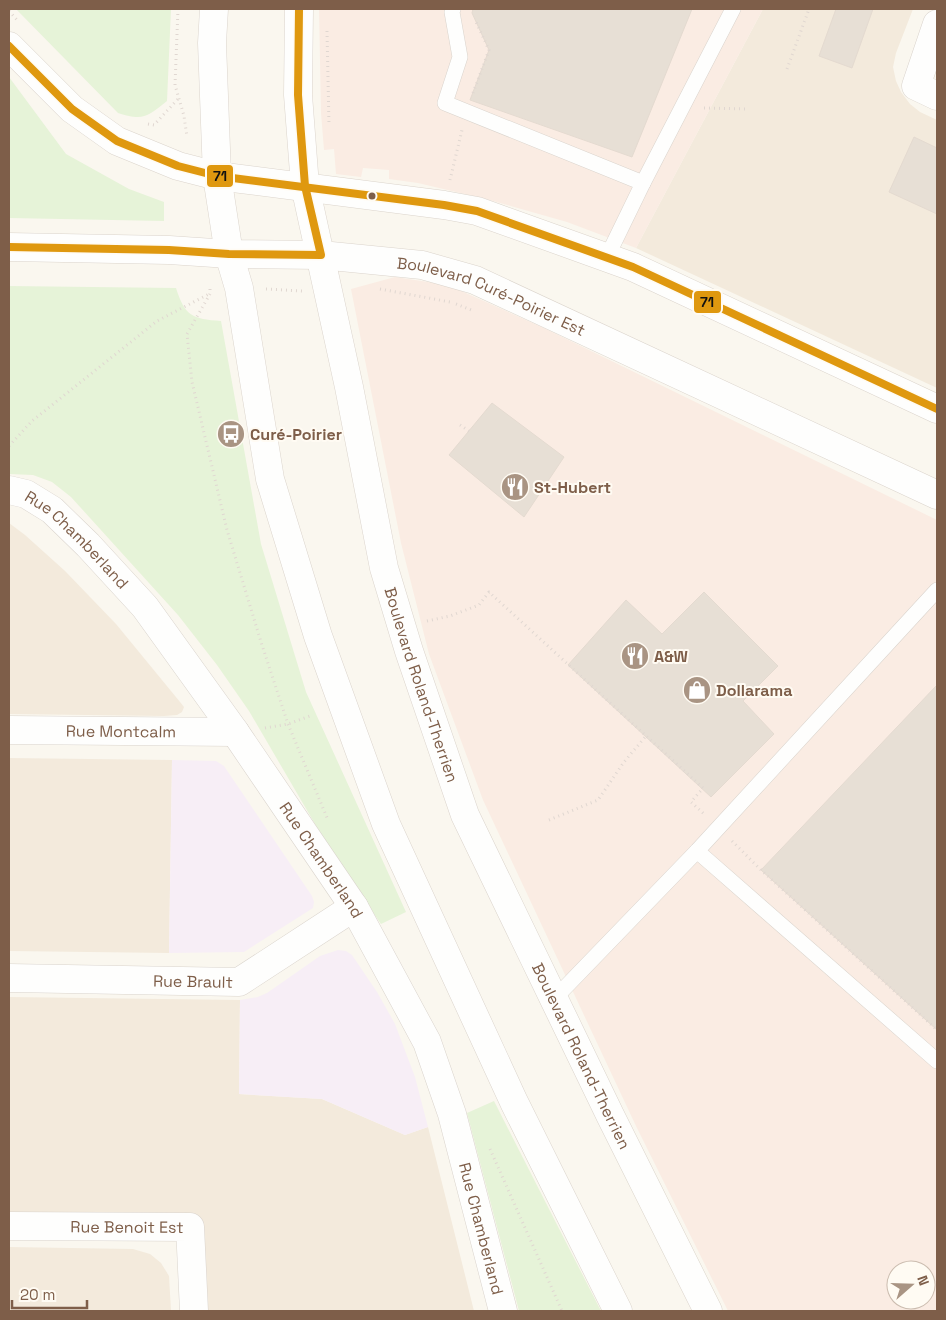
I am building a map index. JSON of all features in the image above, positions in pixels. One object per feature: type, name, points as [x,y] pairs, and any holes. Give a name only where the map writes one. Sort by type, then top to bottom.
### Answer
[{"type":"main road","points":[[214,9],[212,43],[217,176],[229,254],[238,288],[270,479],[318,636],[383,815],[514,1102],[618,1311]]},
{"type":"main road","name":"Boulevard Roland-Therrien","points":[[299,9],[298,95],[305,186],[349,387],[384,568],[402,626],[465,815],[708,1311]]},
{"type":"main road","points":[[937,27],[916,86],[937,96]]},
{"type":"main road","points":[[16,36],[72,110],[117,142],[178,166],[217,176],[305,186],[348,194],[444,205],[477,211],[633,267],[937,409]]},
{"type":"main road","name":"Boulevard Curé-Poirier Est","points":[[9,247],[321,255],[422,264],[476,280],[937,495]]},
{"type":"main road","name":"Rue Chamberland","points":[[10,490],[26,494],[52,510],[145,607],[235,732],[354,907],[427,1042],[452,1114],[503,1311]]},
{"type":"main road","name":"Rue Montcalm","points":[[9,730],[235,732]]},
{"type":"main road","name":"Rue Brault","points":[[9,978],[239,982],[354,907]]},
{"type":"main road","name":"Rue Benoit Est","points":[[9,1226],[190,1227],[194,1311]]},
{"type":"lane","points":[[453,9],[460,56],[444,103],[643,183]]},
{"type":"lane","points":[[607,257],[733,9]]},
{"type":"lane","points":[[554,999],[696,851],[937,590]]},
{"type":"lane","points":[[696,851],[937,1061]]},
{"type":"path","points":[[786,69],[809,9]]},
{"type":"path","points":[[9,11],[16,36]]},
{"type":"path","points":[[146,124],[154,125],[179,98]]},
{"type":"path","points":[[682,108],[746,110]]},
{"type":"path","points":[[210,287],[328,292]]},
{"type":"path","points":[[376,288],[453,303],[479,313]]},
{"type":"path","points":[[9,446],[32,421],[157,322],[210,294]]},
{"type":"path","points":[[460,425],[469,431]]},
{"type":"path","points":[[402,626],[458,613],[479,605],[490,592],[703,788],[691,802],[761,870],[937,1030]]},
{"type":"path","points":[[235,732],[288,724],[310,716]]},
{"type":"path","points":[[549,820],[598,800],[624,762],[646,736]]},
{"type":"shaded area","points":[[319,9],[763,9],[636,248],[567,222],[486,199],[418,183],[389,179],[389,170],[363,168],[361,177],[336,174],[334,149],[324,150],[321,113]]},
{"type":"shaded area","points":[[763,9],[913,9],[896,53],[893,67],[901,92],[910,104],[920,112],[937,120],[937,388],[636,248]]},
{"type":"shaded area","points":[[395,277],[448,285],[544,328],[937,520],[937,1311],[728,1311],[636,1126],[483,800],[429,654],[401,543],[351,289]]},
{"type":"shaded area","points":[[9,523],[65,571],[116,624],[184,707],[182,712],[177,715],[164,716],[9,714]]},
{"type":"shaded area","points":[[9,758],[172,760],[169,953],[9,951]]},
{"type":"shaded area","points":[[172,760],[216,761],[224,766],[312,896],[313,908],[244,952],[169,953]]},
{"type":"shaded area","points":[[338,950],[346,951],[352,955],[377,992],[395,1024],[415,1077],[428,1127],[405,1135],[322,1099],[239,1094],[240,1000],[258,997],[267,993],[320,956]]},
{"type":"shaded area","points":[[9,997],[240,1000],[239,1094],[322,1099],[405,1135],[428,1127],[474,1311],[203,1311],[195,1232],[9,1215]]},
{"type":"shaded area","points":[[9,1247],[133,1249],[150,1254],[161,1263],[169,1276],[171,1311],[9,1311]]},
{"type":"green space","points":[[16,9],[171,9],[167,101],[144,116],[133,117],[118,113]]},
{"type":"green space","points":[[9,77],[66,154],[129,189],[164,202],[164,221],[9,218]]},
{"type":"green space","points":[[9,286],[176,288],[183,305],[191,314],[203,319],[221,321],[261,544],[306,692],[406,912],[381,924],[336,860],[249,711],[217,665],[178,615],[71,497],[52,482],[33,475],[9,474]]},
{"type":"green space","points":[[494,1101],[601,1311],[519,1311],[467,1113]]},
{"type":"building","points":[[473,9],[692,9],[632,157],[470,100],[489,50],[472,13]]},
{"type":"building","points":[[836,9],[873,9],[852,68],[819,56]]},
{"type":"building","points":[[914,137],[937,148],[937,214],[889,192]]},
{"type":"building","name":"St-Hubert","points":[[492,403],[564,457],[524,517],[449,455]]},
{"type":"building","points":[[704,592],[778,666],[743,701],[774,734],[711,797],[568,665],[626,600],[662,634]]},
{"type":"building","points":[[937,685],[937,1030],[761,870]]},
{"type":"transit line","name":"71","points":[[9,247],[321,255],[305,186],[298,95],[299,9]]},
{"type":"transit line","name":"71","points":[[9,46],[72,109],[117,141],[178,166],[217,176],[444,205],[477,211],[633,267],[937,409]]},
{"type":"place","name":"Curé-Poirier","points":[[231,434]]},
{"type":"place","name":"St-Hubert","points":[[515,487]]},
{"type":"place","name":"A&W","points":[[635,656]]},
{"type":"place","name":"Dollarama","points":[[697,690]]}]
